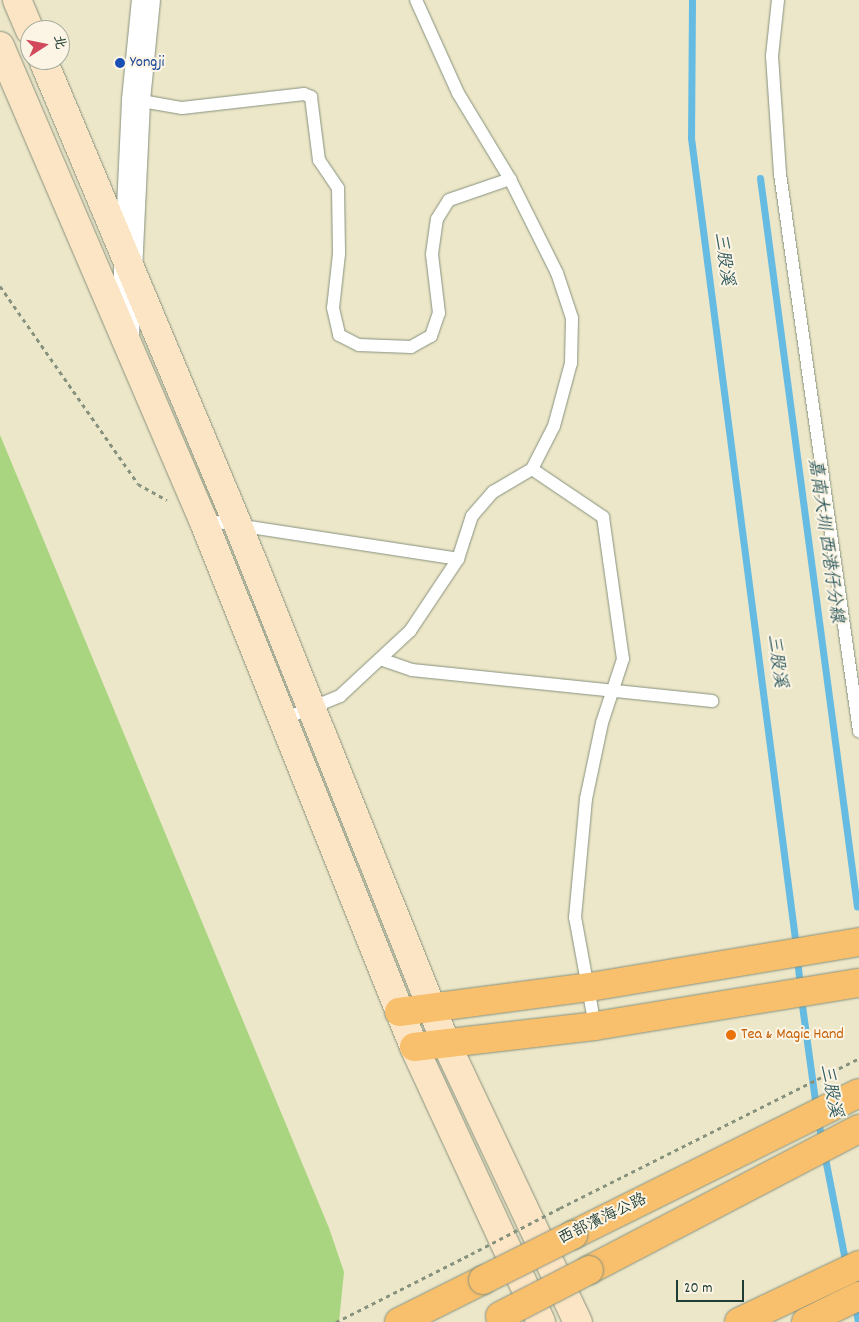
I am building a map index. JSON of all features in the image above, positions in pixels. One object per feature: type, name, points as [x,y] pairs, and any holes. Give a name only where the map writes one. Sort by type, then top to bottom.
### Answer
[{"type":"main road","points":[[17,0],[26,20]]},
{"type":"main road","points":[[0,46],[126,335],[203,520],[414,1047],[541,1322]]},
{"type":"main road","points":[[47,70],[238,524],[445,1041],[578,1322]]},
{"type":"main road","points":[[400,1012],[432,1005],[590,987],[859,942]]},
{"type":"main road","points":[[414,1047],[445,1041],[595,1026],[859,983]]},
{"type":"main road","name":"西部濱海公路","points":[[404,1319],[849,1098]]},
{"type":"main road","points":[[495,1319],[852,1133]]},
{"type":"main road","points":[[739,1322],[859,1266]]},
{"type":"main road","points":[[806,1322],[848,1302]]},
{"type":"street","points":[[126,335],[131,269],[136,100],[146,0]]},
{"type":"lane","points":[[284,719],[340,696],[382,660],[410,631],[458,559],[477,510],[493,492],[532,469],[554,426],[571,363],[572,318],[557,273],[510,179],[458,93],[416,0]]},
{"type":"lane","points":[[778,0],[772,56],[780,174],[859,731]]},
{"type":"lane","points":[[136,100],[182,108],[304,94],[311,97],[319,160],[338,188],[339,254],[333,308],[339,335],[359,345],[411,347],[431,336],[439,313],[432,254],[437,219],[449,200],[510,179]]},
{"type":"lane","points":[[532,469],[603,517],[623,660],[602,723],[586,799],[575,917],[590,987],[595,1026]]},
{"type":"lane","points":[[203,520],[458,559]]},
{"type":"lane","points":[[382,660],[412,670],[712,701]]},
{"type":"path","points":[[0,286],[138,484],[170,502]]},
{"type":"path","points":[[336,1322],[859,1058]]},
{"type":"green space","points":[[0,435],[329,1228],[344,1272],[339,1322],[0,1322]]},
{"type":"waterway","name":"三股溪","points":[[692,0],[691,138],[796,947]]},
{"type":"waterway","name":"嘉南大圳 西港仔分線","points":[[760,178],[857,907]]},
{"type":"waterway","name":"三股溪","points":[[797,958],[800,987]]},
{"type":"waterway","name":"三股溪","points":[[801,998],[816,1108]]},
{"type":"waterway","name":"三股溪","points":[[818,1119],[822,1143]]},
{"type":"waterway","name":"三股溪","points":[[824,1153],[846,1265]]},
{"type":"waterway","name":"三股溪","points":[[855,1305],[858,1322]]},
{"type":"place","name":"Yongji","points":[[120,63]]},
{"type":"place","name":"Tea & Magic Hand","points":[[731,1035]]}]
